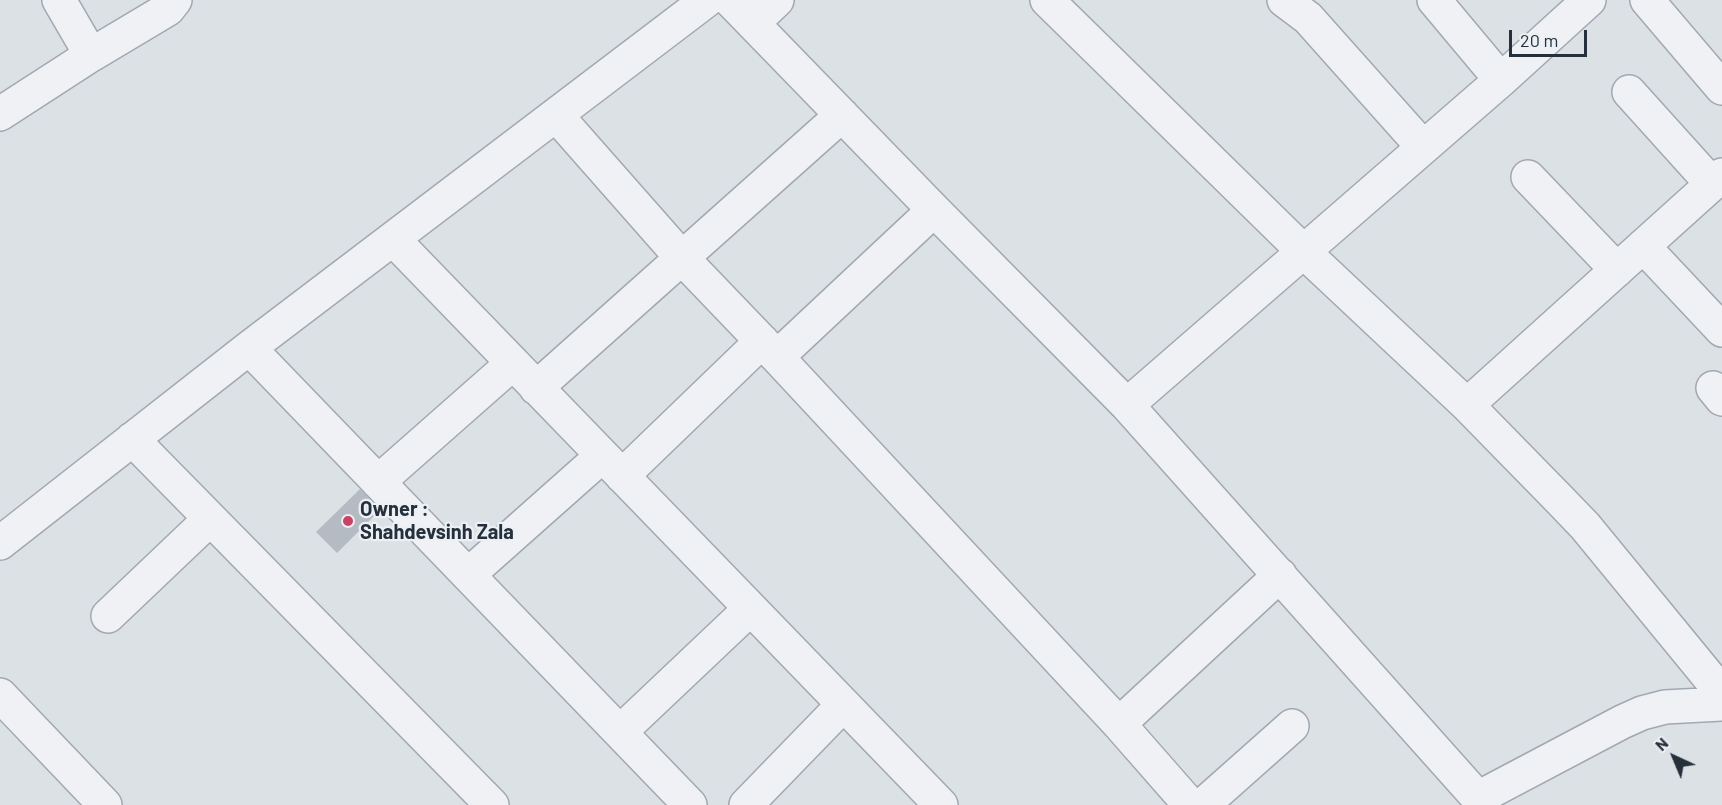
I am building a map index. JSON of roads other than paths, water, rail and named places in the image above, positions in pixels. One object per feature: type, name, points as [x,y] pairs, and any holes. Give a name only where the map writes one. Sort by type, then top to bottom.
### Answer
[{"type":"street","points":[[59,0],[91,55]]},
{"type":"street","points":[[0,114],[91,55],[168,9],[175,0]]},
{"type":"street","points":[[0,543],[249,348],[707,0]]},
{"type":"street","points":[[730,0],[1127,405],[1480,801],[1642,713],[1665,707],[1722,704]]},
{"type":"street","points":[[753,23],[777,0]]},
{"type":"street","points":[[1047,0],[1304,252],[1467,405],[1585,526],[1722,693]]},
{"type":"street","points":[[1284,0],[1308,18],[1423,147]]},
{"type":"street","points":[[1434,0],[1501,80]]},
{"type":"street","points":[[1127,405],[1501,80],[1589,0]]},
{"type":"street","points":[[1647,0],[1722,88]]},
{"type":"street","points":[[1467,405],[1717,180],[1629,92]]},
{"type":"street","points":[[556,115],[682,258],[1119,724],[1190,805]]},
{"type":"street","points":[[536,388],[842,115]]},
{"type":"street","points":[[1528,177],[1617,270]]},
{"type":"street","points":[[468,575],[769,349],[934,210]]},
{"type":"street","points":[[393,239],[941,805]]},
{"type":"street","points":[[1643,246],[1722,330]]},
{"type":"street","points":[[249,348],[690,805]]},
{"type":"street","points":[[378,482],[513,363]]},
{"type":"street","points":[[132,439],[492,805]]},
{"type":"street","points":[[108,616],[210,519]]},
{"type":"street","points":[[1119,724],[1280,575]]},
{"type":"street","points":[[620,732],[750,609]]},
{"type":"street","points":[[0,695],[105,805]]},
{"type":"street","points":[[746,805],[843,705]]},
{"type":"street","points":[[1203,805],[1292,726]]},
{"type":"place","name":"Owner : Shahdevsinh Zala","points":[[348,521]]}]
